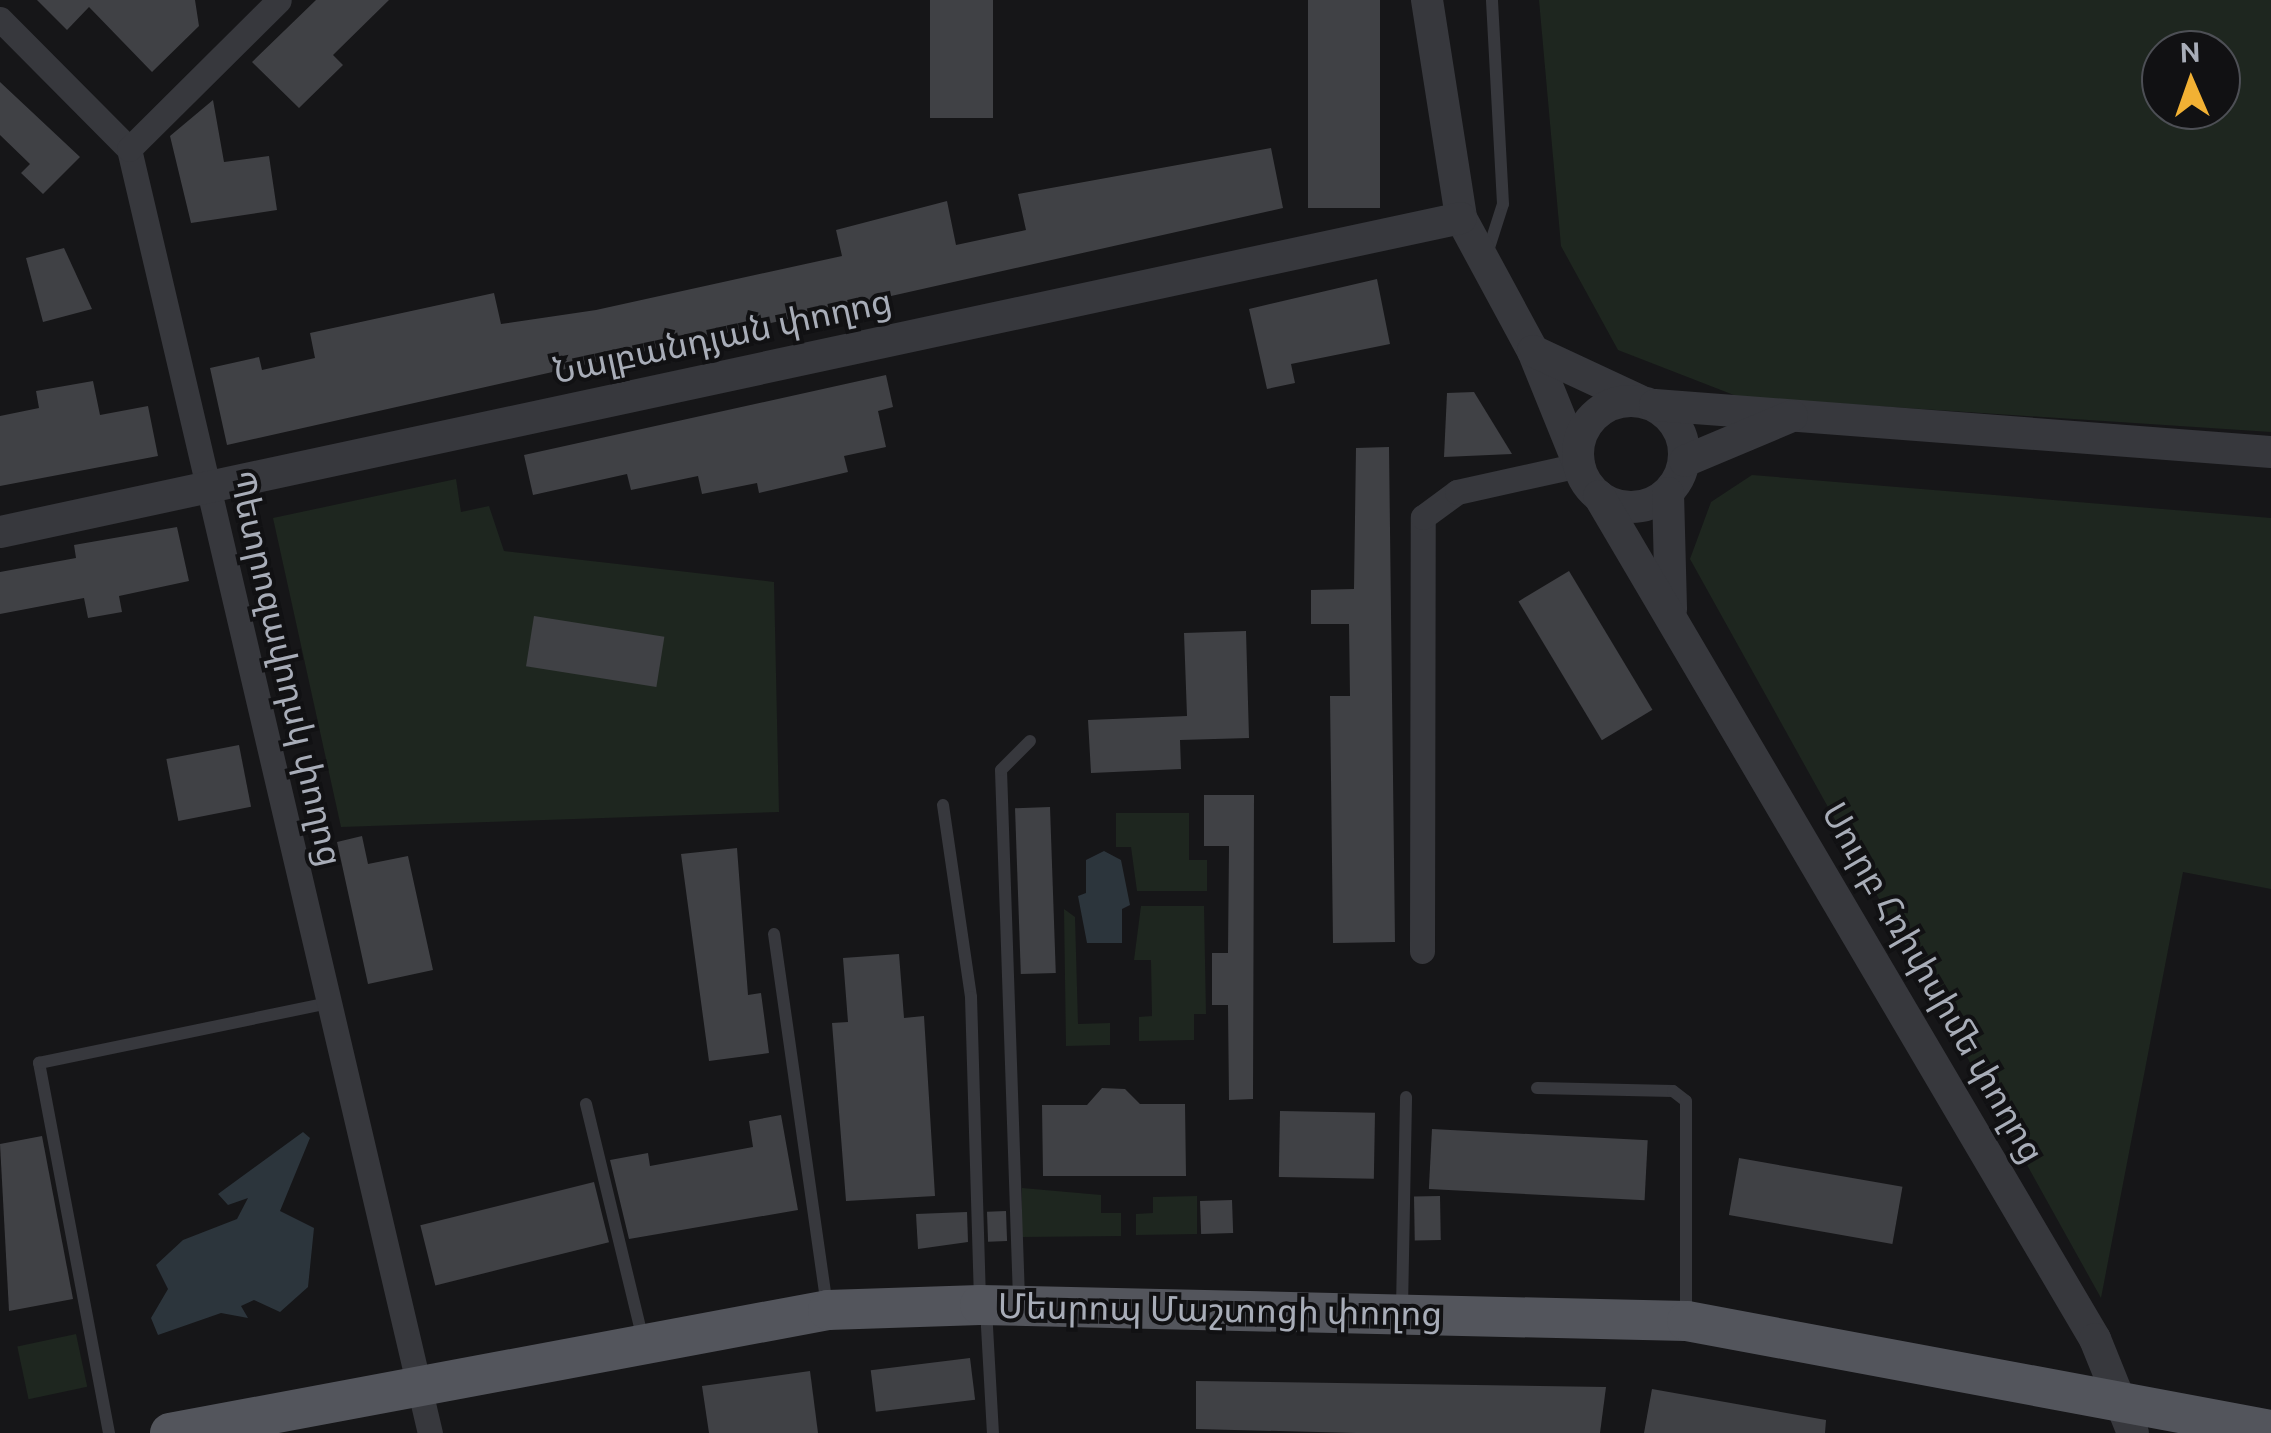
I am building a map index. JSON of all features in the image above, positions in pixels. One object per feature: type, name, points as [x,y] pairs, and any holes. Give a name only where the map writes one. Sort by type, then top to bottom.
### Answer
[{"type":"main road","name":"Մեսրոպ Մաշտոցի փողոց","points":[[170,1433],[643,1340],[828,1310],[995,1306],[1402,1310],[1686,1321],[2126,1416],[2271,1430]]},
{"type":"street","points":[[0,18],[129,149],[278,0]]},
{"type":"street","points":[[1427,0],[1462,218],[1533,351],[1579,466],[1599,496],[1634,507],[1668,493]]},
{"type":"street","name":"Պետրոզավոդսկ փողոց","points":[[129,149],[430,1433]]},
{"type":"street","name":"Նալբանդյան փողոց","points":[[0,532],[1462,218]]},
{"type":"street","points":[[1533,351],[1647,403],[1678,428],[1685,461]]},
{"type":"street","points":[[1579,466],[1593,416],[1647,403],[1801,412],[2271,452]]},
{"type":"street","points":[[1672,609],[1668,493],[1685,461],[1801,412]]},
{"type":"street","points":[[1422,951],[1423,518],[1457,492],[1579,466]]},
{"type":"street","name":"Սուրբ Հռիփսիմե փողոց","points":[[1599,496],[1672,609],[2094,1340],[2126,1416]]},
{"type":"lane","points":[[1484,261],[1503,204],[1492,0]]},
{"type":"lane","points":[[993,1433],[1002,770],[1030,741]]},
{"type":"lane","points":[[943,805],[971,997],[995,1306]]},
{"type":"lane","points":[[774,934],[828,1310]]},
{"type":"lane","points":[[109,1433],[39,1064],[328,1003]]},
{"type":"lane","points":[[1537,1088],[1674,1092],[1686,1101],[1686,1321]]},
{"type":"lane","points":[[1402,1310],[1406,1097]]},
{"type":"lane","points":[[586,1104],[643,1340]]},
{"type":"shaded area","points":[[1539,0],[2271,0],[2271,432],[1739,397],[1618,350],[1561,246]]},
{"type":"shaded area","points":[[1752,475],[2271,518],[2271,889],[2183,872],[2101,1298],[1690,559],[1711,502]]},
{"type":"shaded area","points":[[456,479],[461,512],[489,506],[504,551],[774,582],[779,812],[341,827],[273,518]]},
{"type":"shaded area","points":[[1116,813],[1189,813],[1189,860],[1207,860],[1207,891],[1137,891],[1131,847],[1116,847]]},
{"type":"shaded area","points":[[1104,851],[1121,860],[1130,905],[1122,909],[1122,943],[1087,943],[1078,896],[1086,893],[1086,860]]},
{"type":"shaded area","points":[[1141,906],[1204,906],[1206,1014],[1194,1014],[1194,1040],[1139,1041],[1139,1017],[1152,1016],[1151,960],[1134,960]]},
{"type":"shaded area","points":[[1064,909],[1075,917],[1078,1024],[1110,1023],[1110,1045],[1066,1046]]},
{"type":"shaded area","points":[[303,1132],[310,1138],[280,1211],[314,1228],[308,1287],[280,1312],[254,1300],[241,1306],[248,1318],[221,1313],[158,1335],[151,1318],[168,1289],[156,1265],[183,1240],[237,1219],[248,1198],[228,1205],[218,1194]]},
{"type":"shaded area","points":[[1022,1188],[1101,1195],[1101,1213],[1121,1213],[1121,1236],[1022,1237]]},
{"type":"shaded area","points":[[1197,1196],[1197,1234],[1136,1235],[1136,1214],[1153,1213],[1153,1197]]},
{"type":"shaded area","points":[[76,1334],[87,1387],[29,1399],[17,1346]]},
{"type":"building","points":[[37,0],[195,0],[199,26],[152,72],[89,7],[67,30]]},
{"type":"building","points":[[316,0],[389,0],[333,55],[343,65],[299,108],[252,62]]},
{"type":"building","points":[[930,0],[993,0],[993,118],[930,118]]},
{"type":"building","points":[[1308,0],[1380,0],[1380,208],[1308,208]]},
{"type":"building","points":[[0,82],[80,157],[43,194],[21,173],[30,164],[0,135]]},
{"type":"building","points":[[213,100],[224,162],[269,156],[277,210],[191,223],[170,136]]},
{"type":"building","points":[[1271,148],[1283,208],[227,445],[210,368],[259,357],[262,370],[315,358],[310,333],[494,293],[501,324],[596,310],[842,256],[836,230],[947,201],[956,245],[1026,230],[1018,194]]},
{"type":"building","points":[[64,248],[92,309],[43,322],[26,258]]},
{"type":"building","points":[[1377,279],[1390,344],[1291,364],[1295,383],[1267,389],[1249,309]]},
{"type":"building","points":[[886,375],[893,407],[878,411],[886,447],[844,456],[848,472],[759,493],[757,483],[702,494],[698,476],[631,490],[627,474],[533,495],[524,455]]},
{"type":"building","points":[[93,381],[100,415],[148,406],[158,456],[0,486],[0,416],[39,408],[36,391]]},
{"type":"building","points":[[1474,392],[1512,454],[1444,457],[1447,393]]},
{"type":"building","points":[[1389,447],[1395,942],[1333,943],[1330,696],[1350,696],[1349,624],[1311,624],[1311,590],[1354,589],[1356,448]]},
{"type":"building","points":[[177,527],[189,581],[119,596],[122,612],[88,618],[84,598],[0,614],[0,572],[76,558],[74,545]]},
{"type":"building","points":[[1569,571],[1652,710],[1602,740],[1518,601]]},
{"type":"building","points":[[534,616],[664,637],[656,687],[526,666]]},
{"type":"building","points":[[1246,631],[1249,738],[1180,740],[1181,769],[1091,773],[1088,720],[1187,716],[1184,633]]},
{"type":"building","points":[[239,745],[251,807],[178,821],[166,759]]},
{"type":"building","points":[[1204,795],[1254,795],[1253,1099],[1229,1100],[1228,1005],[1212,1005],[1212,953],[1228,953],[1229,846],[1204,846]]},
{"type":"building","points":[[1050,807],[1056,973],[1021,974],[1015,808]]},
{"type":"building","points":[[362,836],[368,864],[408,856],[433,970],[368,984],[337,842]]},
{"type":"building","points":[[737,848],[748,995],[761,993],[769,1053],[709,1061],[681,854]]},
{"type":"building","points":[[899,954],[904,1018],[924,1016],[935,1196],[846,1201],[832,1023],[848,1022],[843,958]]},
{"type":"building","points":[[1102,1088],[1125,1089],[1140,1104],[1185,1104],[1186,1176],[1043,1176],[1042,1105],[1087,1105]]},
{"type":"building","points":[[1280,1111],[1375,1113],[1374,1179],[1279,1177]]},
{"type":"building","points":[[781,1115],[798,1210],[629,1239],[610,1160],[648,1153],[650,1166],[753,1147],[749,1121]]},
{"type":"building","points":[[1432,1129],[1648,1140],[1645,1200],[1429,1189]]},
{"type":"building","points":[[42,1136],[73,1299],[9,1311],[0,1144]]},
{"type":"building","points":[[1739,1158],[1902,1187],[1892,1244],[1729,1215]]},
{"type":"building","points":[[594,1182],[609,1242],[435,1285],[420,1225]]},
{"type":"building","points":[[1414,1196],[1440,1196],[1441,1240],[1415,1240]]},
{"type":"building","points":[[1232,1200],[1233,1233],[1201,1234],[1200,1201]]},
{"type":"building","points":[[1006,1211],[1007,1241],[988,1242],[987,1212]]},
{"type":"building","points":[[967,1212],[968,1242],[918,1249],[916,1214]]},
{"type":"building","points":[[970,1358],[975,1400],[876,1412],[871,1370]]},
{"type":"building","points":[[810,1371],[818,1433],[709,1433],[702,1386]]},
{"type":"building","points":[[1196,1381],[1606,1387],[1600,1433],[1356,1433],[1196,1429]]},
{"type":"building","points":[[1652,1389],[1826,1420],[1825,1433],[1644,1433]]}]
